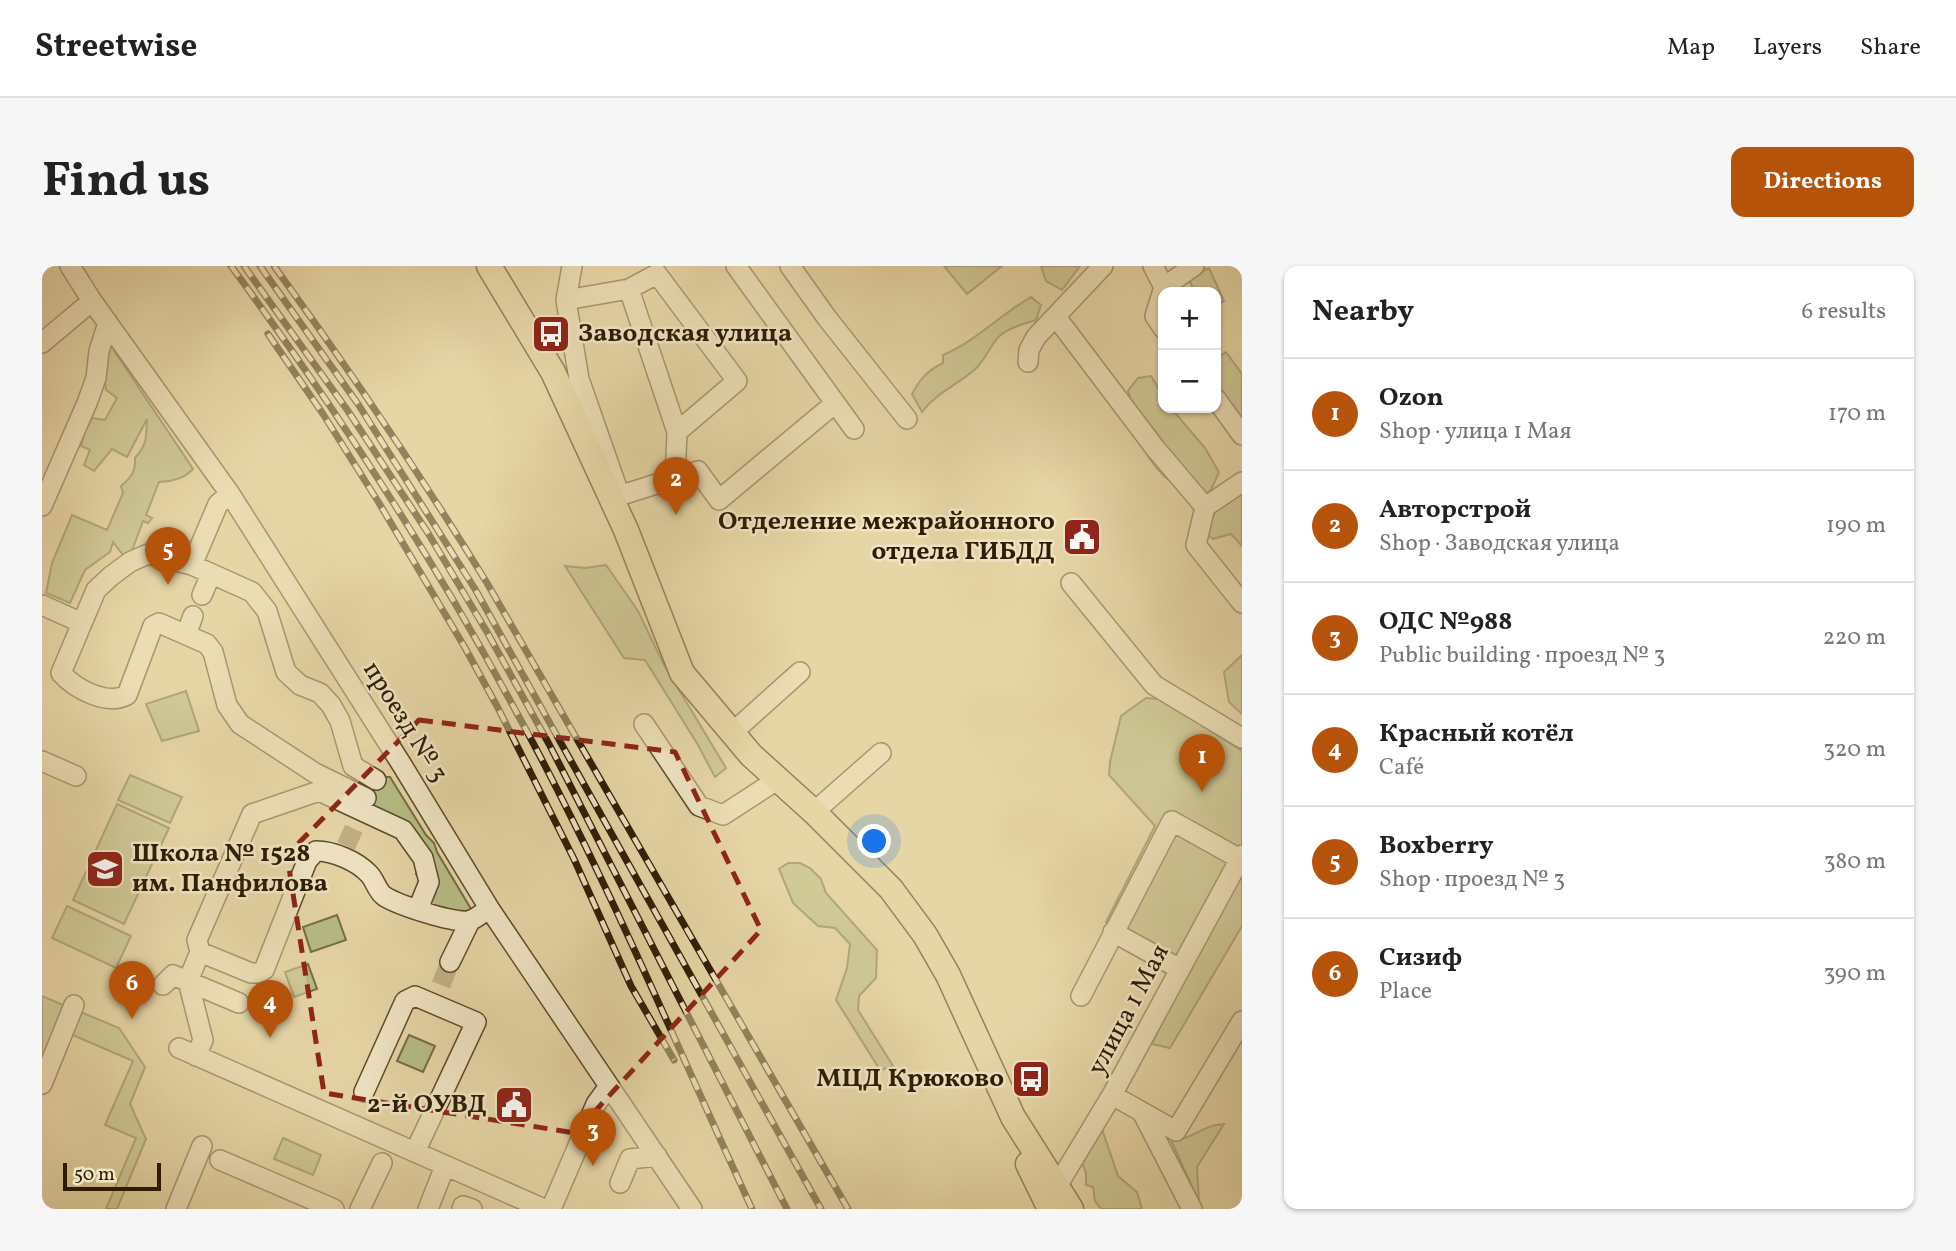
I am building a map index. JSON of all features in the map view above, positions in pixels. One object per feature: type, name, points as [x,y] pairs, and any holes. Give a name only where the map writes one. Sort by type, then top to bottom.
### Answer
[{"type":"main road","points":[[489,266],[545,357],[616,497],[626,530],[682,673],[732,733],[777,780],[814,812],[891,889],[925,936],[948,975],[1013,1117],[1029,1166],[1051,1200],[1071,1209]]},
{"type":"street","name":"проезд № 3","points":[[69,266],[230,494],[489,908],[691,1209]]},
{"type":"street","points":[[572,266],[566,300],[579,379],[616,497],[698,471],[719,500],[834,404]]},
{"type":"street","points":[[736,266],[853,429]]},
{"type":"street","points":[[790,266],[906,419]]},
{"type":"street","points":[[1028,362],[1029,349],[1036,337],[1103,266]]},
{"type":"street","points":[[1153,266],[1164,287],[1194,266]]},
{"type":"street","points":[[566,300],[629,289],[657,274],[737,381],[677,432]]},
{"type":"street","points":[[629,289],[677,432],[675,478]]},
{"type":"street","points":[[42,343],[92,301]]},
{"type":"street","points":[[1056,317],[1155,448],[1205,507]]},
{"type":"street","points":[[42,506],[48,473],[96,378],[99,351],[108,323]]},
{"type":"street","points":[[1221,406],[1242,435]]},
{"type":"street","points":[[1242,482],[1205,507],[1196,545],[1242,603]]},
{"type":"street","points":[[192,565],[218,504],[230,494]]},
{"type":"street","points":[[361,811],[315,773],[240,724],[227,705],[213,653],[207,644],[159,623],[153,626],[127,695],[110,700],[69,683],[61,673],[96,590],[130,562],[148,554],[192,565],[252,592],[267,611],[286,672],[300,685],[320,693],[331,705],[340,721],[353,766],[376,780]]},
{"type":"street","points":[[202,595],[211,574]]},
{"type":"street","points":[[1071,583],[1154,685],[1242,738]]},
{"type":"street","points":[[42,605],[81,625]]},
{"type":"street","points":[[42,611],[81,625]]},
{"type":"street","points":[[186,635],[194,616]]},
{"type":"street","points":[[732,733],[800,672]]},
{"type":"street","points":[[644,724],[699,806],[723,815],[777,780]]},
{"type":"street","points":[[814,812],[881,753]]},
{"type":"street","points":[[42,761],[76,776]]},
{"type":"street","points":[[361,811],[376,780],[402,765]]},
{"type":"street","points":[[418,909],[429,882],[423,858],[403,830],[319,791],[253,814],[197,940],[200,952],[188,981],[203,1040],[188,1052],[415,1152],[517,1204],[544,1209]]},
{"type":"street","points":[[1081,996],[1172,821],[1241,857]]},
{"type":"street","points":[[200,952],[251,973],[264,970],[307,861],[316,851],[344,852],[369,873],[382,895],[450,920],[470,921]]},
{"type":"street","name":"улица 1 Мая","points":[[1051,1200],[1112,1096],[1241,857]]},
{"type":"street","points":[[450,962],[470,921],[489,908]]},
{"type":"street","points":[[1113,932],[1180,969]]},
{"type":"street","points":[[163,985],[173,975],[239,1003]]},
{"type":"street","points":[[364,1092],[405,1001],[415,996],[437,993],[476,1022],[415,1152]]},
{"type":"street","points":[[42,1084],[74,1005]]},
{"type":"street","points":[[1112,1096],[1176,1131],[1242,1021]]},
{"type":"street","points":[[551,1209],[596,1104],[609,1086]]},
{"type":"street","points":[[1142,1112],[1192,1209]]},
{"type":"street","points":[[176,1209],[202,1146]]},
{"type":"street","points":[[620,1183],[630,1159],[657,1156]]},
{"type":"street","points":[[220,1160],[334,1209]]},
{"type":"street","points":[[360,1209],[382,1163]]},
{"type":"street","points":[[428,1209],[445,1166]]},
{"type":"street","points":[[462,1209],[463,1206],[472,1209]]},
{"type":"highlighted area","points":[[419,720],[675,752],[761,930],[575,1133],[324,1093],[287,855]]},
{"type":"green space","points":[[944,266],[1002,266],[967,294]]},
{"type":"green space","points":[[1041,266],[1080,266],[1062,290],[1046,281]]},
{"type":"green space","points":[[1209,268],[1218,287],[1192,287],[1188,278]]},
{"type":"green space","points":[[1031,297],[1041,305],[1036,320],[1012,328],[1001,335],[977,367],[934,399],[922,412],[912,394],[925,376],[943,363],[943,355],[966,343]]},
{"type":"green space","points":[[111,346],[193,469],[177,479],[159,482],[146,515],[152,518],[148,523],[143,521],[130,556],[123,555],[113,542],[110,552],[85,570],[70,603],[46,593],[52,563],[72,515],[107,530],[123,493],[121,486],[132,474],[135,458],[146,440],[147,419],[127,457],[112,449],[94,471],[84,465],[90,450],[81,446],[84,433],[92,418],[105,420],[117,398],[106,390],[105,384],[105,368]]},
{"type":"green space","points":[[1226,352],[1242,374],[1242,421],[1221,399],[1221,356]]},
{"type":"green space","points":[[1151,376],[1158,388],[1158,413],[1175,413],[1205,448],[1219,472],[1211,490],[1202,497],[1172,483],[1156,468],[1144,449],[1128,391],[1138,378]]},
{"type":"green space","points":[[1242,488],[1242,546],[1231,534],[1213,539],[1208,535],[1215,512],[1223,502]]},
{"type":"green space","points":[[606,565],[638,611],[664,665],[726,768],[715,777],[645,660],[624,658],[565,566],[585,568]]},
{"type":"green space","points":[[1242,655],[1242,714],[1229,702],[1224,672]]},
{"type":"green space","points":[[186,691],[199,731],[162,741],[146,704]]},
{"type":"green space","points":[[1146,698],[1158,699],[1182,712],[1242,751],[1242,926],[1170,1048],[1152,1044],[1169,1008],[1169,981],[1155,950],[1106,922],[1155,826],[1109,775],[1121,716]]},
{"type":"green space","points":[[130,775],[182,797],[170,823],[118,800]]},
{"type":"green space","points":[[385,777],[390,777],[426,835],[434,843],[471,909],[461,921],[430,914],[421,880],[416,874],[419,867],[417,856],[368,805],[371,789],[374,790]]},
{"type":"green space","points":[[117,804],[169,828],[124,924],[73,900]]},
{"type":"green space","points":[[788,863],[800,863],[810,868],[821,879],[826,893],[877,950],[876,978],[859,996],[858,1010],[893,1066],[880,1070],[836,1000],[847,968],[850,944],[835,928],[818,926],[793,903],[779,869]]},
{"type":"green space","points":[[67,906],[131,936],[116,968],[52,938]]},
{"type":"green space","points":[[337,915],[346,940],[311,952],[303,927]]},
{"type":"green space","points":[[308,964],[317,989],[294,997],[285,972]]},
{"type":"green space","points":[[42,996],[70,1008],[48,1059],[42,1056]]},
{"type":"green space","points":[[78,1011],[119,1028],[145,1067],[130,1104],[146,1139],[117,1209],[106,1209],[136,1138],[105,1125],[133,1061],[68,1033]]},
{"type":"green space","points":[[409,1035],[435,1046],[423,1072],[397,1061]]},
{"type":"green space","points":[[1224,1124],[1197,1167],[1199,1202],[1171,1140],[1186,1138],[1209,1127]]},
{"type":"green space","points":[[1102,1129],[1118,1176],[1137,1192],[1142,1209],[1101,1209],[1095,1201],[1093,1187],[1086,1185],[1082,1162]]},
{"type":"green space","points":[[283,1138],[321,1155],[313,1175],[274,1159]]},
{"type":"tunnel","points":[[346,846],[356,824]]},
{"type":"tunnel","points":[[441,985],[450,962]]},
{"type":"railway","points":[[231,266],[307,372],[379,480],[448,591],[512,704],[607,891],[752,1209]]},
{"type":"railway","points":[[244,266],[348,411],[428,533],[487,632],[549,744],[787,1209]]},
{"type":"railway","points":[[260,266],[358,404],[475,589],[821,1209]]},
{"type":"railway","points":[[274,266],[383,422],[487,583],[848,1209]]},
{"type":"railway","points":[[268,334],[379,503],[464,646],[574,859],[631,986],[674,1060]]},
{"type":"place","name":"Заводская улица","points":[[551,334]]},
{"type":"place","name":"Авторстрой","points":[[676,515]]},
{"type":"place","name":"Отделение межрайонного отдела ГИБДД","points":[[1082,537]]},
{"type":"place","name":"Boxberry","points":[[168,585]]},
{"type":"place","name":"Ozon","points":[[1202,792]]},
{"type":"place","name":"Школа № 1528 им. Панфилова","points":[[105,869]]},
{"type":"place","name":"Сизиф","points":[[132,1019]]},
{"type":"place","name":"Красный котёл","points":[[270,1038]]},
{"type":"place","name":"МЦД Крюково","points":[[1031,1079]]},
{"type":"place","name":"2-й ОУВД","points":[[514,1105]]},
{"type":"place","name":"ОДС №988","points":[[593,1166]]}]
